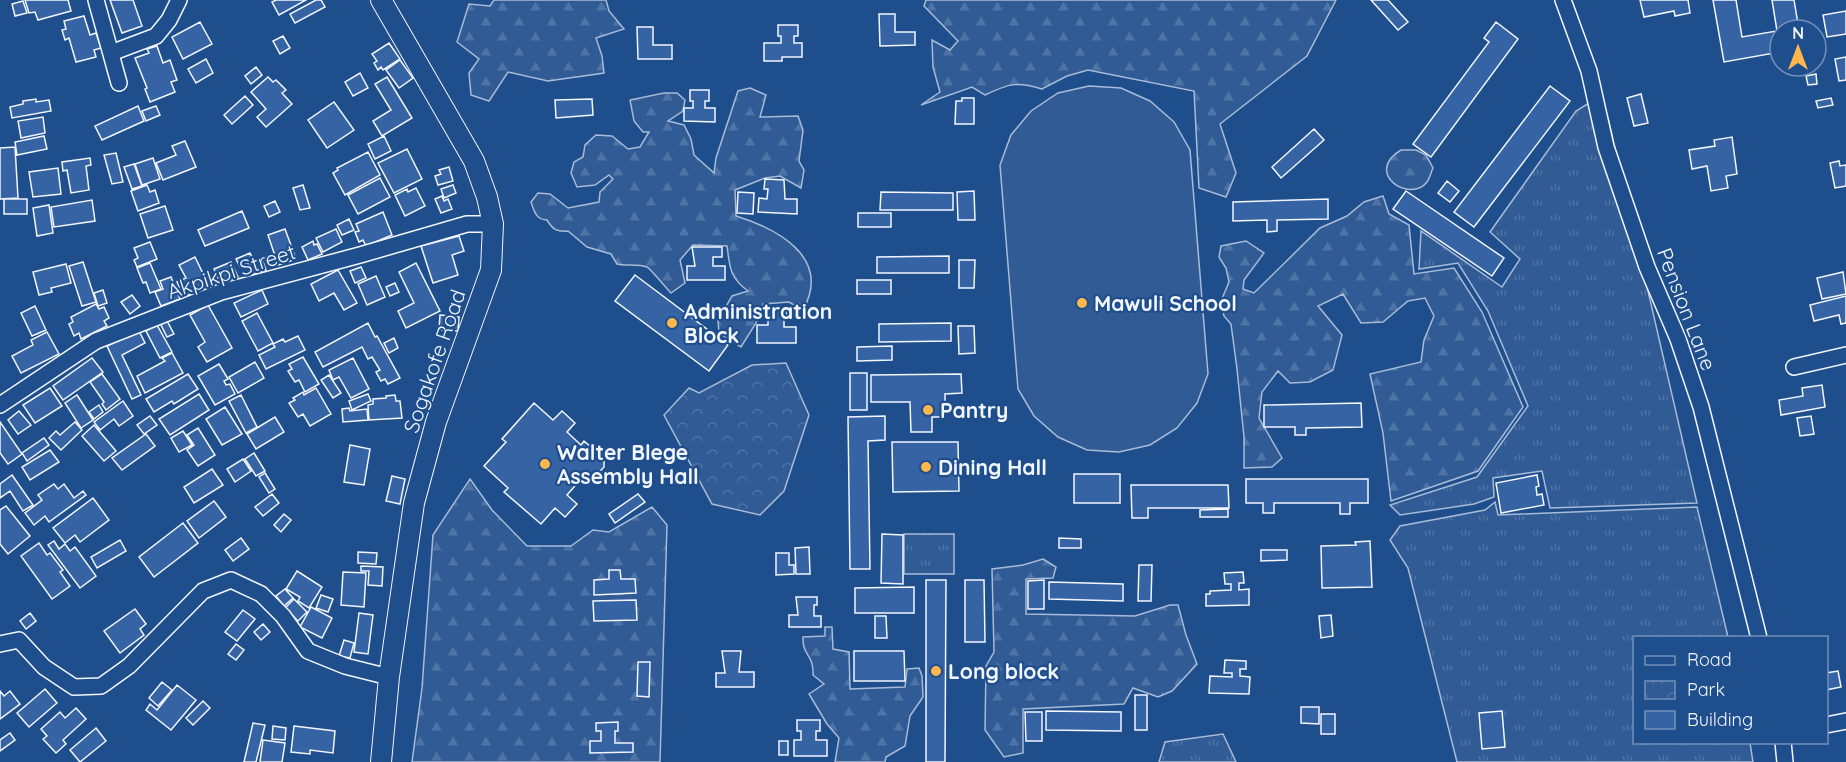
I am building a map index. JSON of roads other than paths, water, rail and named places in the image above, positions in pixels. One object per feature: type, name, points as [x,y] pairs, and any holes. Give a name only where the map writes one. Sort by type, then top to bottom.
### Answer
[{"type":"main road","name":"Sogakofe Road","points":[[381,0],[474,161],[487,197],[493,224],[491,270],[436,422],[414,503],[389,676],[381,762]]},
{"type":"street","points":[[96,0],[119,83]]},
{"type":"street","points":[[111,52],[156,36],[169,20],[179,0]]},
{"type":"street","name":"Pension Lane","points":[[1563,0],[1589,71],[1606,147],[1643,256],[1678,339],[1701,406],[1758,636]]},
{"type":"street","name":"Akpikpi Street","points":[[0,405],[96,341],[221,292],[467,224],[493,224]]},
{"type":"street","points":[[1794,367],[1846,355]]},
{"type":"street","points":[[0,644],[19,640],[44,668],[74,687],[101,686],[129,666],[202,591],[231,580],[261,594],[283,616],[308,651],[345,666],[389,676]]},
{"type":"street","points":[[1828,725],[1846,721]]},
{"type":"street","points":[[1783,744],[1785,762]]},
{"type":"place","name":"Mawuli School","points":[[1082,303]]},
{"type":"place","name":"Administration Block","points":[[672,323]]},
{"type":"place","name":"Pantry","points":[[928,410]]},
{"type":"place","name":"Walter Blege Assembly Hall","points":[[545,464]]},
{"type":"place","name":"Dining Hall","points":[[926,467]]},
{"type":"place","name":"Long block","points":[[936,671]]}]
